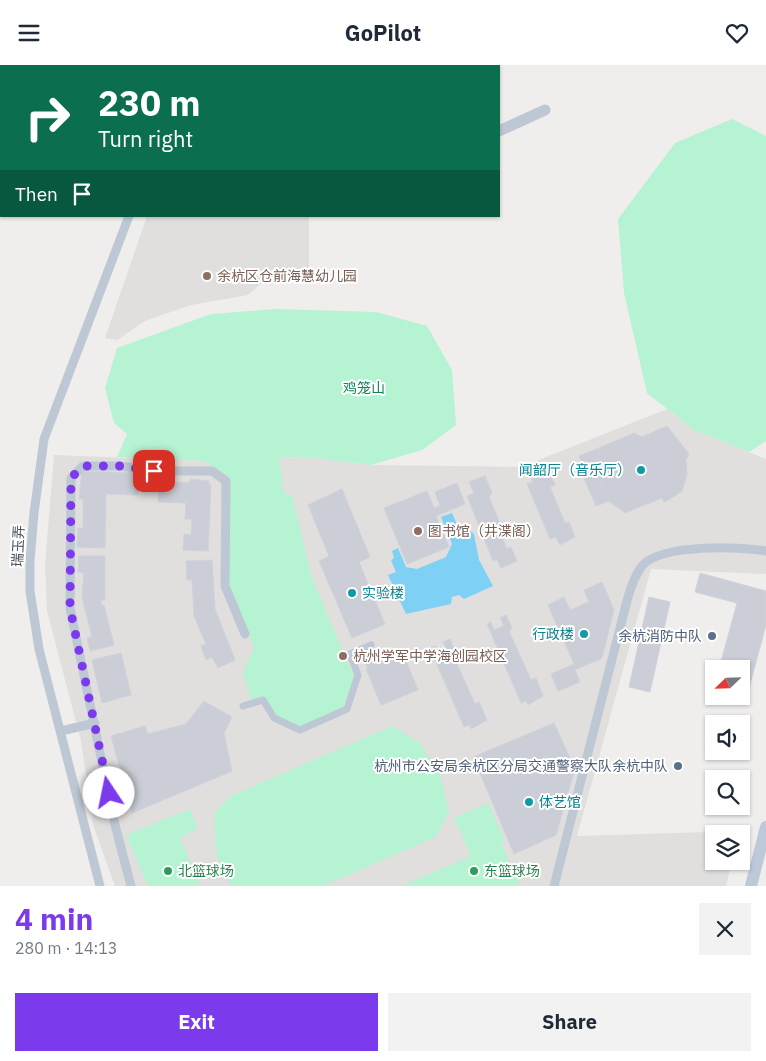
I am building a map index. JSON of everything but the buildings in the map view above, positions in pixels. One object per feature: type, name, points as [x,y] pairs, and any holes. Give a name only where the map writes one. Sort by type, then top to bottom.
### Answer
[{"type":"main road","points":[[751,886],[766,827]]},
{"type":"street","points":[[500,131],[545,110]]},
{"type":"street","name":"瑞玉弄","points":[[100,886],[39,649],[30,591],[34,513],[44,439],[128,217]]},
{"type":"street","points":[[131,886],[115,825],[70,608],[71,478],[83,466],[121,466],[154,471],[212,471],[226,481],[225,586],[245,634]]},
{"type":"street","points":[[554,886],[621,625],[633,584],[643,565],[674,550],[766,551]]},
{"type":"street","points":[[243,706],[262,700],[274,718],[300,730],[347,709],[358,675],[350,654],[371,645]]},
{"type":"street","points":[[61,731],[95,723]]},
{"type":"shaded area","name":"余杭区仓前海慧幼儿园","points":[[147,217],[309,217],[309,272],[265,280],[248,295],[191,305],[145,321],[117,340],[105,338]]},
{"type":"shaded area","name":"杭州学军中学海创园校区","points":[[667,409],[694,430],[766,459],[766,574],[651,569],[577,836],[705,832],[705,870],[730,870],[726,886],[115,886],[93,825],[81,741],[47,611],[45,565],[54,455],[206,461],[307,457],[371,465],[521,467]]},
{"type":"green space","points":[[732,119],[766,136],[766,441],[749,452],[694,430],[647,393],[624,293],[618,219],[675,143]]},
{"type":"green space","name":"鸡笼山","points":[[276,309],[376,312],[427,326],[452,370],[456,425],[422,450],[371,465],[307,457],[279,458],[284,493],[292,495],[312,578],[354,677],[343,708],[301,727],[275,716],[264,697],[252,701],[243,672],[254,648],[228,585],[228,480],[206,461],[117,457],[127,434],[114,423],[105,388],[117,348],[211,314]]},
{"type":"green space","points":[[392,726],[419,742],[440,775],[449,812],[436,837],[322,886],[233,886],[222,870],[219,861],[214,814],[229,797]]},
{"type":"green space","name":"东篮球场","points":[[488,803],[505,841],[501,843],[520,886],[401,886],[471,856],[454,818]]},
{"type":"green space","points":[[190,809],[198,829],[180,837],[200,886],[148,886],[126,835]]},
{"type":"water","points":[[452,513],[458,527],[469,530],[474,534],[479,560],[493,586],[464,599],[459,595],[452,597],[451,604],[406,614],[388,575],[396,572],[391,560],[394,558],[392,551],[398,548],[406,567],[417,569],[446,557],[452,544],[441,517]]},
{"type":"place","name":"余杭区仓前海慧幼儿园","points":[[207,276]]},
{"type":"place","name":"闻韶厅（音乐厅）","points":[[641,470]]},
{"type":"place","name":"图书馆（井渫阁）","points":[[418,531]]},
{"type":"place","name":"实验楼","points":[[352,593]]},
{"type":"place","name":"行政楼","points":[[584,634]]},
{"type":"place","name":"余杭消防中队","points":[[712,636]]},
{"type":"place","name":"杭州学军中学海创园校区","points":[[343,656]]},
{"type":"place","name":"杭州市公安局余杭区分局交通警察大队余杭中队","points":[[678,766]]},
{"type":"place","name":"体艺馆","points":[[529,802]]},
{"type":"place","name":"北篮球场","points":[[168,871]]},
{"type":"place","name":"东篮球场","points":[[474,871]]},
{"type":"route","points":[[109,793],[70,608],[71,478],[83,466],[121,466],[154,471]]}]
